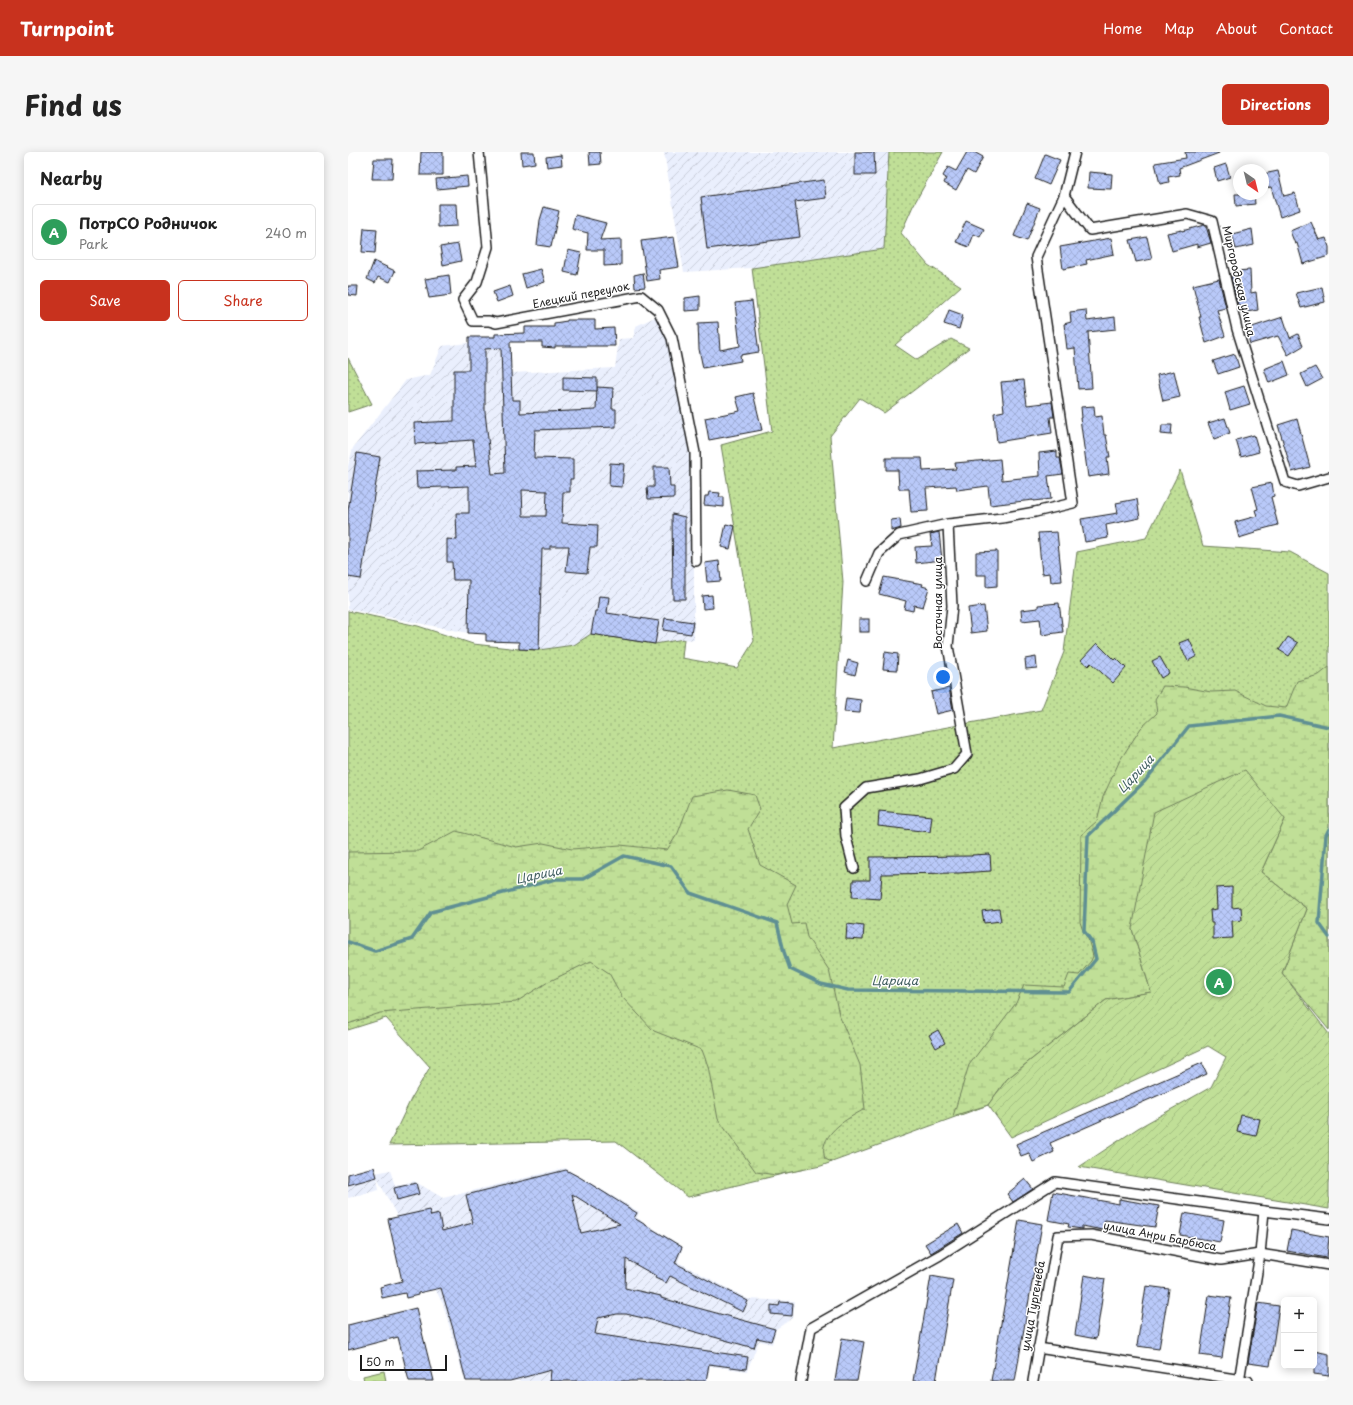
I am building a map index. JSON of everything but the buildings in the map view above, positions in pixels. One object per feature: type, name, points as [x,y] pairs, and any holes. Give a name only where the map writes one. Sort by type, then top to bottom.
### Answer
[{"type":"street","name":"Елецкий переулок","points":[[479,152],[488,247],[477,282],[463,300],[473,321],[489,320],[496,323],[642,296],[658,310],[672,338],[695,453],[696,561]]},
{"type":"street","points":[[867,581],[879,553],[899,535],[948,524],[1002,518],[1035,512],[1073,503],[1036,257],[1064,196],[1075,152]]},
{"type":"street","name":"Миргородская улица","points":[[1064,196],[1090,230],[1187,214],[1212,221],[1237,329],[1285,482],[1298,486],[1329,477]]},
{"type":"street","name":"Восточная улица","points":[[854,868],[846,837],[844,808],[866,788],[920,779],[954,770],[968,754],[948,646],[952,606],[948,524]]},
{"type":"street","points":[[801,1381],[811,1328],[940,1255],[1055,1182],[1329,1219]]},
{"type":"street","points":[[1038,1348],[1242,1380],[1260,1254],[1264,1211]]},
{"type":"street","name":"улица Анри Барбюса","points":[[1058,1236],[1091,1236],[1221,1260],[1260,1254],[1329,1266]]},
{"type":"street","name":"улица Тургенева","points":[[1033,1381],[1058,1236]]},
{"type":"shaded area","points":[[664,152],[889,152],[884,249],[752,268],[684,272]]},
{"type":"shaded area","points":[[657,316],[671,341],[692,453],[694,640],[684,639],[655,644],[591,634],[574,645],[539,650],[519,649],[519,642],[486,641],[486,634],[468,633],[348,609],[348,466],[353,448],[406,380],[430,375],[442,346],[469,343],[469,337],[485,337],[509,333],[511,373],[615,368],[619,339],[633,338],[636,326]]},
{"type":"shaded area","points":[[374,1167],[376,1173],[390,1170],[395,1186],[414,1181],[443,1198],[565,1168],[639,1212],[637,1218],[683,1247],[678,1262],[748,1299],[795,1301],[793,1318],[776,1329],[772,1344],[759,1341],[747,1371],[710,1366],[707,1381],[465,1381],[443,1304],[377,1178],[379,1190],[348,1198],[348,1174]]},
{"type":"green space","points":[[889,152],[943,152],[913,206],[901,233],[928,265],[961,286],[895,345],[917,360],[951,339],[969,348],[884,413],[860,398],[830,436],[843,582],[833,748],[1041,710],[1064,652],[1077,552],[1146,538],[1180,470],[1203,546],[1290,552],[1329,573],[1329,1029],[1261,872],[1285,819],[1151,992],[1007,1079],[988,1105],[832,1162],[688,1197],[616,1141],[389,1145],[411,1099],[430,1067],[386,1018],[348,1030],[348,611],[418,626],[473,644],[519,649],[539,650],[574,645],[591,634],[655,644],[684,639],[682,658],[737,668],[754,641],[721,445],[772,431],[752,268],[884,249]]},
{"type":"green space","points":[[348,358],[372,404],[348,412]]},
{"type":"green space","points":[[1329,667],[1329,1030],[1282,973],[1307,909],[1261,872],[1285,819],[1132,929],[1151,992],[1106,1000],[1007,1079],[988,1105],[953,1116],[969,1065],[1016,1003],[1024,985],[1064,987],[1069,974],[1079,975],[1091,961],[1093,956],[1088,939],[1080,922],[1081,835],[1097,821],[1103,797],[1120,760],[1141,728],[1157,713],[1155,699],[1163,686],[1184,687],[1211,692],[1235,691],[1266,706],[1286,708],[1297,681],[1319,675]]},
{"type":"green space","points":[[1245,770],[1285,819],[1261,872],[1307,909],[1282,973],[1329,1034],[1329,1209],[1079,1167],[1138,1128],[1211,1087],[1226,1057],[1208,1046],[1011,1137],[988,1105],[1007,1079],[1106,1000],[1151,992],[1132,929],[1154,812]]},
{"type":"green space","points":[[728,790],[755,795],[760,809],[748,829],[760,865],[796,885],[787,904],[792,924],[804,923],[807,937],[829,970],[839,1015],[860,1065],[865,1109],[835,1128],[830,1134],[824,1148],[824,1152],[825,1159],[832,1162],[821,1166],[776,1175],[756,1172],[718,1119],[708,1066],[702,1050],[654,1031],[622,997],[609,973],[591,961],[548,982],[516,1002],[380,1013],[348,1024],[348,852],[418,851],[456,831],[516,847],[543,843],[572,849],[620,845],[667,850],[678,833],[692,796]]},
{"type":"green space","points":[[384,1371],[386,1381],[364,1381],[363,1376]]},
{"type":"waterway","name":"Царица","points":[[348,942],[375,951],[412,939],[431,912],[556,879],[583,879],[624,856],[671,866],[690,893],[777,923],[790,969],[821,984],[848,990],[1069,992],[1096,959],[1092,942],[1084,931],[1088,836],[1145,781],[1189,726],[1279,716],[1329,727]]},
{"type":"waterway","name":"Царица","points":[[1329,829],[1326,835],[1319,923],[1329,937]]},
{"type":"place","name":"ПотрСО Родничок","points":[[1219,982]]}]
